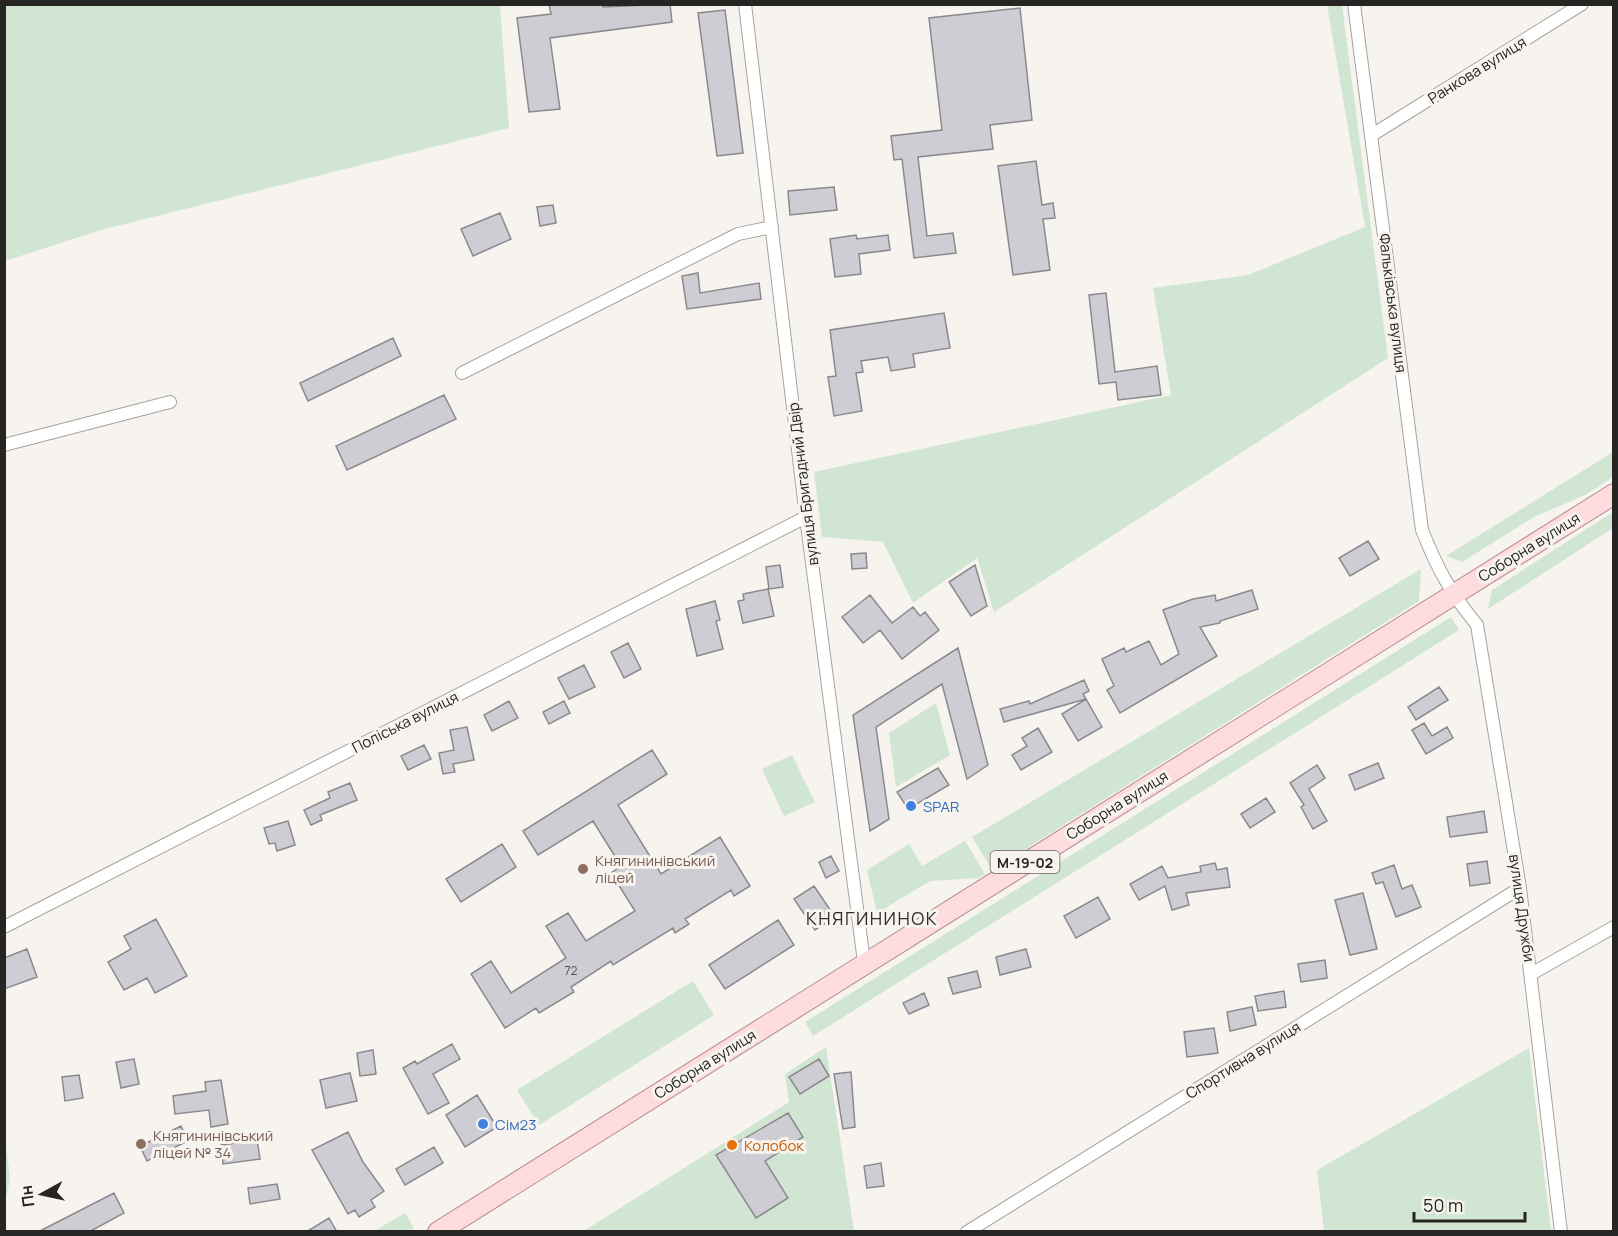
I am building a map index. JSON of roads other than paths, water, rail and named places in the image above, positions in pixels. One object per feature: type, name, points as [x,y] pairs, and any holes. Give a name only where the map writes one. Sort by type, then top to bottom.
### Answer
[{"type":"main road","name":"Соборна вулиця","points":[[438,1232],[864,962],[1614,494]]},
{"type":"street","name":"вулиця Бригадний Двір","points":[[745,4],[806,517],[864,962]]},
{"type":"street","name":"Фальківська вулиця","points":[[1354,4],[1422,530],[1452,595]]},
{"type":"street","name":"Ранкова вулиця","points":[[1372,135],[1582,4]]},
{"type":"street","points":[[462,372],[738,234],[772,227]]},
{"type":"street","points":[[4,445],[170,402]]},
{"type":"street","name":"Поліська вулиця","points":[[4,927],[806,517]]},
{"type":"street","name":"вулиця Дружби","points":[[1452,595],[1478,625],[1520,888],[1561,1232]]},
{"type":"street","name":"Спортивна вулиця","points":[[967,1232],[1520,888]]},
{"type":"street","points":[[1531,974],[1614,927]]},
{"type":"place","name":"SPAR","points":[[911,806]]},
{"type":"place","name":"Княгининівський ліцей","points":[[583,869]]},
{"type":"place","name":"Сім23","points":[[483,1124]]},
{"type":"place","name":"Княгининівський ліцей № 34","points":[[141,1144]]},
{"type":"place","name":"Колобок","points":[[732,1145]]},
{"type":"district","name":"КНЯГИНИНОК","points":[[872,918]]}]
